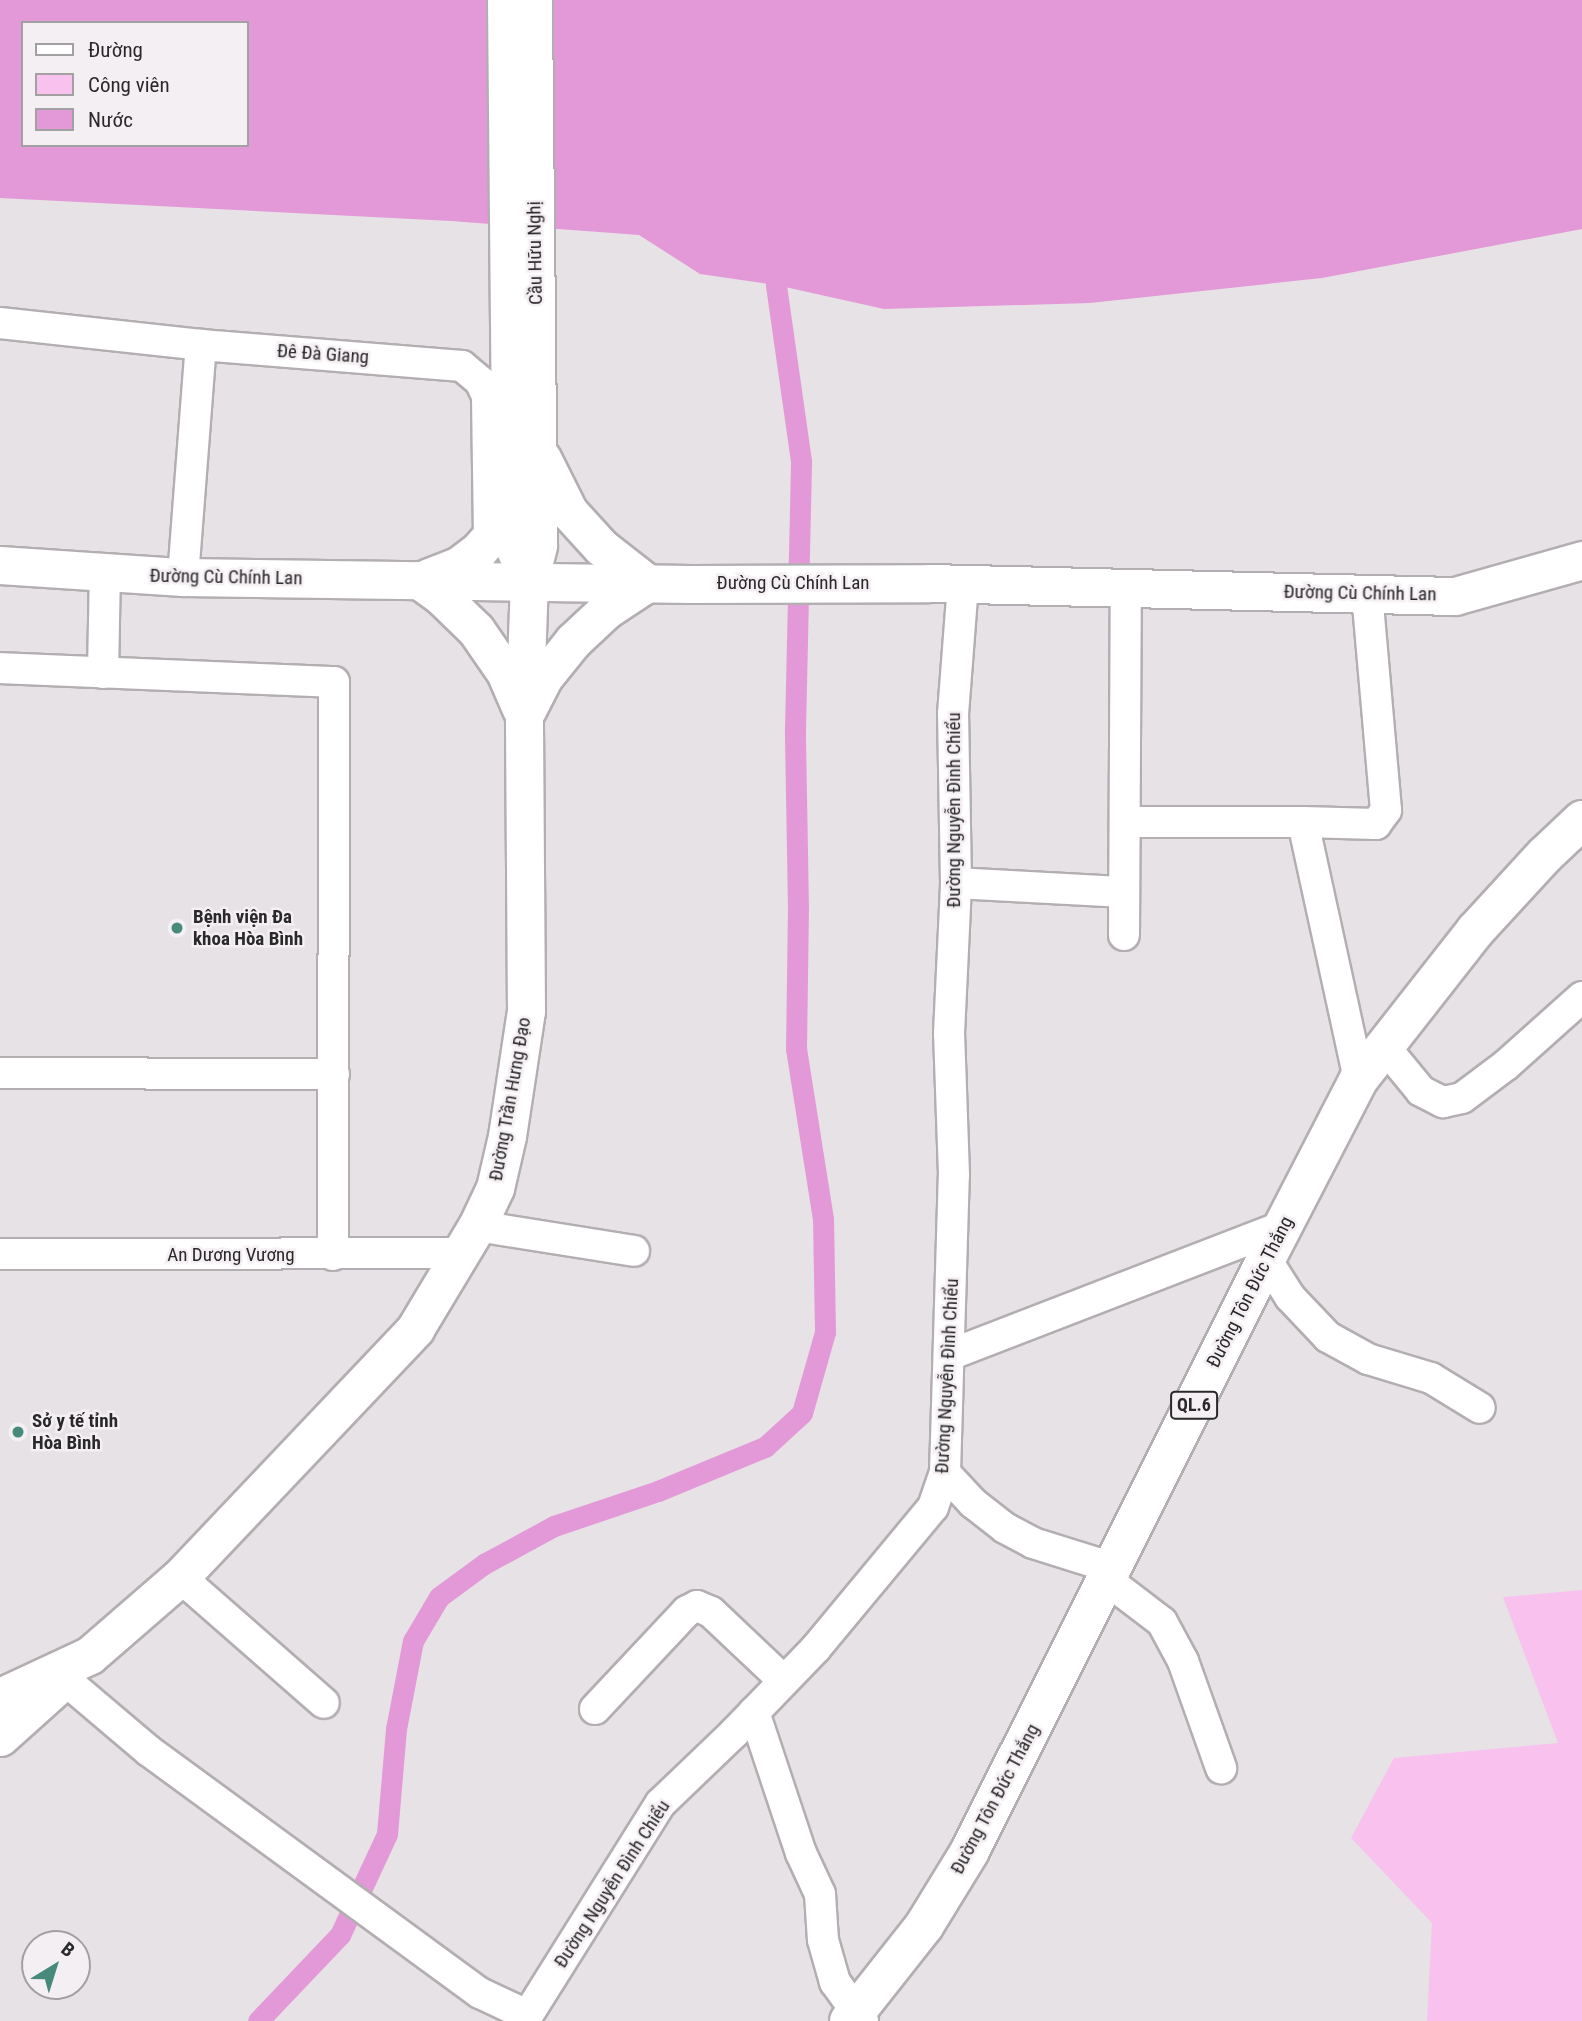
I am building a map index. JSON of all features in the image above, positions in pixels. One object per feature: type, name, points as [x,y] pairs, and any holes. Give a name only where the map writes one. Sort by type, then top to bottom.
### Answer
[{"type":"highway","name":"Đường Tôn Đức Thắng","points":[[857,2018],[924,1926],[970,1851],[1359,1079],[1475,931],[1545,855],[1582,820]]},
{"type":"main road","name":"Cầu Hữu Nghị","points":[[506,0],[539,507]]},
{"type":"main road","name":"Cầu Hữu Nghị","points":[[533,0],[539,507]]},
{"type":"main road","points":[[419,580],[458,566],[489,540],[539,507]]},
{"type":"main road","points":[[529,582],[511,540],[539,507]]},
{"type":"main road","points":[[524,717],[544,677],[573,641],[606,610],[647,583],[601,547],[539,507]]},
{"type":"main road","name":"Đường Cù Chính Lan","points":[[0,565],[183,577],[691,584],[946,584],[1455,596],[1582,560]]},
{"type":"main road","points":[[419,580],[454,607],[487,644],[513,686],[524,717]]},
{"type":"main road","name":"Đường Trần Hưng Đạo","points":[[0,1698],[77,1667],[180,1577],[415,1329],[469,1240],[495,1188],[507,1136],[526,1011],[524,717],[529,582]]},
{"type":"main road","points":[[0,1736],[77,1667]]},
{"type":"street","name":"Đê Đà Giang","points":[[0,323],[201,345],[452,364],[469,370],[480,381],[487,396],[489,540]]},
{"type":"street","points":[[183,577],[201,345]]},
{"type":"street","points":[[103,673],[105,572]]},
{"type":"street","name":"Đường Nguyễn Đình Chiểu","points":[[525,2018],[661,1803],[784,1681],[933,1507],[945,1473],[954,1175],[949,1034],[956,883],[953,714],[946,584]]},
{"type":"street","points":[[1124,935],[1126,588]]},
{"type":"street","points":[[1125,822],[1376,824],[1386,810],[1367,594]]},
{"type":"street","points":[[0,668],[334,682],[333,1255]]},
{"type":"street","points":[[1303,822],[1359,1079]]},
{"type":"street","points":[[956,883],[1124,892]]},
{"type":"street","points":[[1384,1046],[1421,1091],[1443,1102],[1462,1098],[1506,1065],[1582,997]]},
{"type":"street","points":[[0,1073],[334,1074]]},
{"type":"street","points":[[949,1355],[1283,1226]]},
{"type":"street","name":"An Dương Vương","points":[[0,1254],[333,1255],[469,1240],[634,1251]]},
{"type":"street","points":[[1266,1259],[1290,1297],[1328,1338],[1368,1359],[1439,1382],[1480,1408]]},
{"type":"street","points":[[945,1473],[973,1503],[1005,1528],[1033,1543],[1110,1574],[1162,1622],[1183,1661],[1221,1768]]},
{"type":"street","points":[[180,1577],[324,1703]]},
{"type":"street","points":[[595,1709],[687,1611],[697,1606],[711,1612],[784,1681]]},
{"type":"street","points":[[77,1667],[149,1751],[480,1993],[525,2018]]},
{"type":"street","points":[[754,1712],[801,1853],[820,1894],[822,1940],[835,1982],[857,2018]]},
{"type":"green space","points":[[1582,1590],[1582,2021],[1427,2021],[1432,1923],[1351,1838],[1394,1758],[1558,1743],[1503,1597]]},
{"type":"water","points":[[0,0],[1582,0],[1582,229],[1322,278],[1090,303],[884,309],[776,285],[700,274],[639,235],[451,221],[0,198]]},
{"type":"waterway","points":[[258,2021],[340,1935],[387,1834],[396,1729],[413,1641],[439,1597],[484,1564],[554,1526],[658,1491],[765,1447],[802,1413],[825,1332],[823,1219],[796,1049],[798,909],[795,729],[801,461],[776,285]]},
{"type":"place","name":"Bệnh viện Đa khoa Hòa Bình","points":[[177,928]]},
{"type":"place","name":"Sở y tế tỉnh Hòa Bình","points":[[18,1432]]}]
